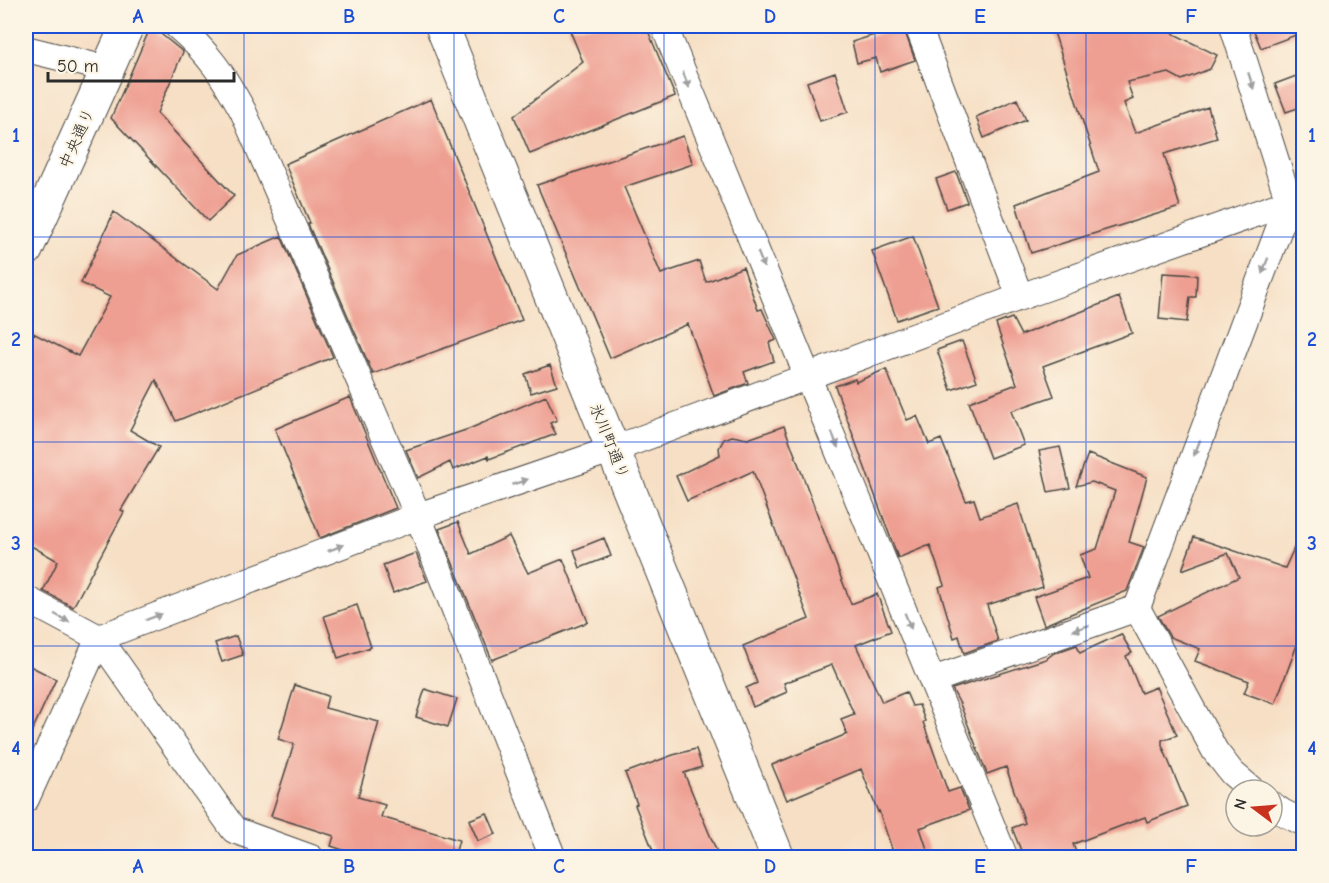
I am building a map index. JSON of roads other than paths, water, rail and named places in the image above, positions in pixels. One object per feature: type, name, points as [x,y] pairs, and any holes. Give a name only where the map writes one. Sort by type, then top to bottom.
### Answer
[{"type":"street","name":"中央通り","points":[[26,250],[127,26]]},
{"type":"street","points":[[177,26],[200,46],[224,77],[243,111],[418,516],[549,857]]},
{"type":"street","name":"氷川町通り","points":[[442,26],[778,858]]},
{"type":"street","points":[[664,26],[1005,858]]},
{"type":"street","points":[[918,26],[1020,297]]},
{"type":"street","points":[[933,680],[1137,608],[1296,205],[1233,26]]},
{"type":"street","points":[[26,49],[107,69]]},
{"type":"street","points":[[26,799],[99,638],[418,516],[614,449],[1020,297],[1296,205]]},
{"type":"street","points":[[26,599],[99,638],[234,830],[311,858]]},
{"type":"street","points":[[1137,608],[1215,751],[1238,778]]},
{"type":"street","points":[[1284,813],[1304,823]]}]
